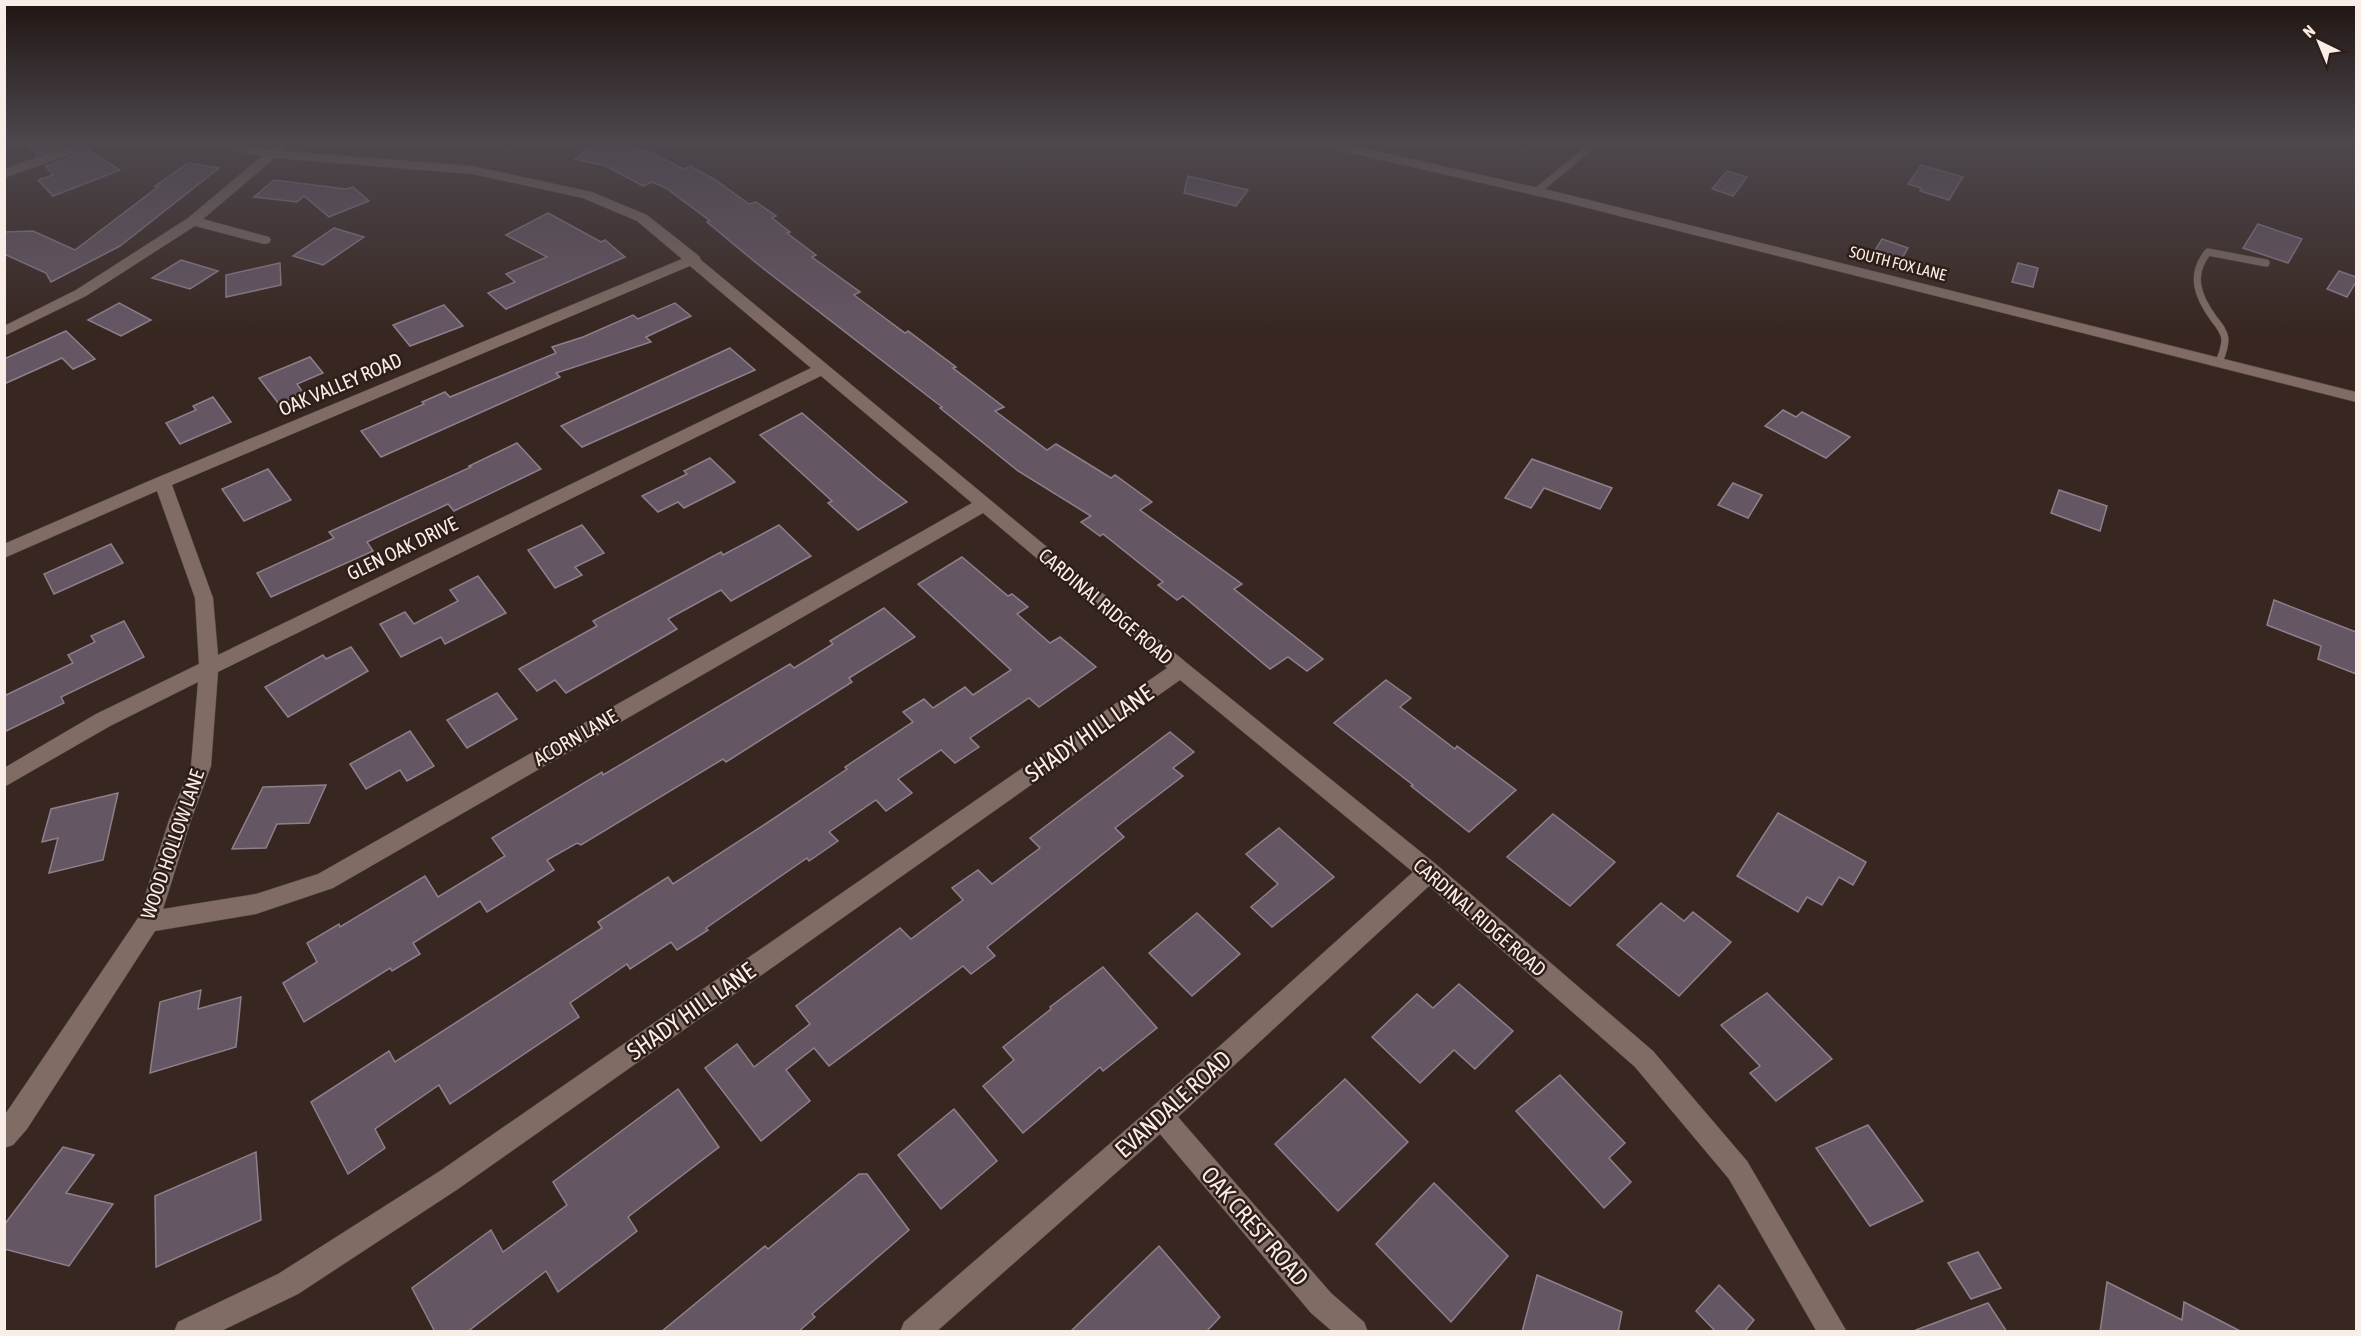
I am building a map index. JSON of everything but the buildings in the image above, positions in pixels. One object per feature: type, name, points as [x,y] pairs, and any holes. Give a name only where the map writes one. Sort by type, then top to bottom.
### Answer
[{"type":"street","points":[[4,318],[12,328],[81,293],[193,221],[211,205]]},
{"type":"street","name":"CARDINAL RIDGE ROAD","points":[[612,205],[642,218],[694,259],[1181,669],[1429,872],[1644,1059],[1738,1170],[1833,1332]]},
{"type":"street","name":"SOUTH FOX LANE","points":[[1590,205],[2356,397]]},
{"type":"street","points":[[193,221],[264,240]]},
{"type":"street","name":"OAK VALLEY ROAD","points":[[4,552],[162,482],[694,259]]},
{"type":"street","name":"GLEN OAK DRIVE","points":[[4,779],[103,720],[824,368]]},
{"type":"street","name":"WOOD HOLLOW LANE","points":[[4,1136],[18,1120],[148,922],[180,820],[201,766],[209,667],[204,598],[162,482]]},
{"type":"street","name":"ACORN LANE","points":[[148,922],[256,904],[325,881],[984,504]]},
{"type":"street","name":"SHADY HILL LANE","points":[[188,1332],[288,1284],[449,1180],[1181,669]]},
{"type":"street","name":"EVANDALE ROAD","points":[[914,1332],[1161,1116],[1429,872]]},
{"type":"street","name":"OAK CREST ROAD","points":[[1161,1116],[1321,1303],[1354,1332]]},
{"type":"lane","points":[[2219,362],[2224,346],[2224,334],[2199,296],[2195,275],[2198,261],[2208,252],[2266,263]]}]
